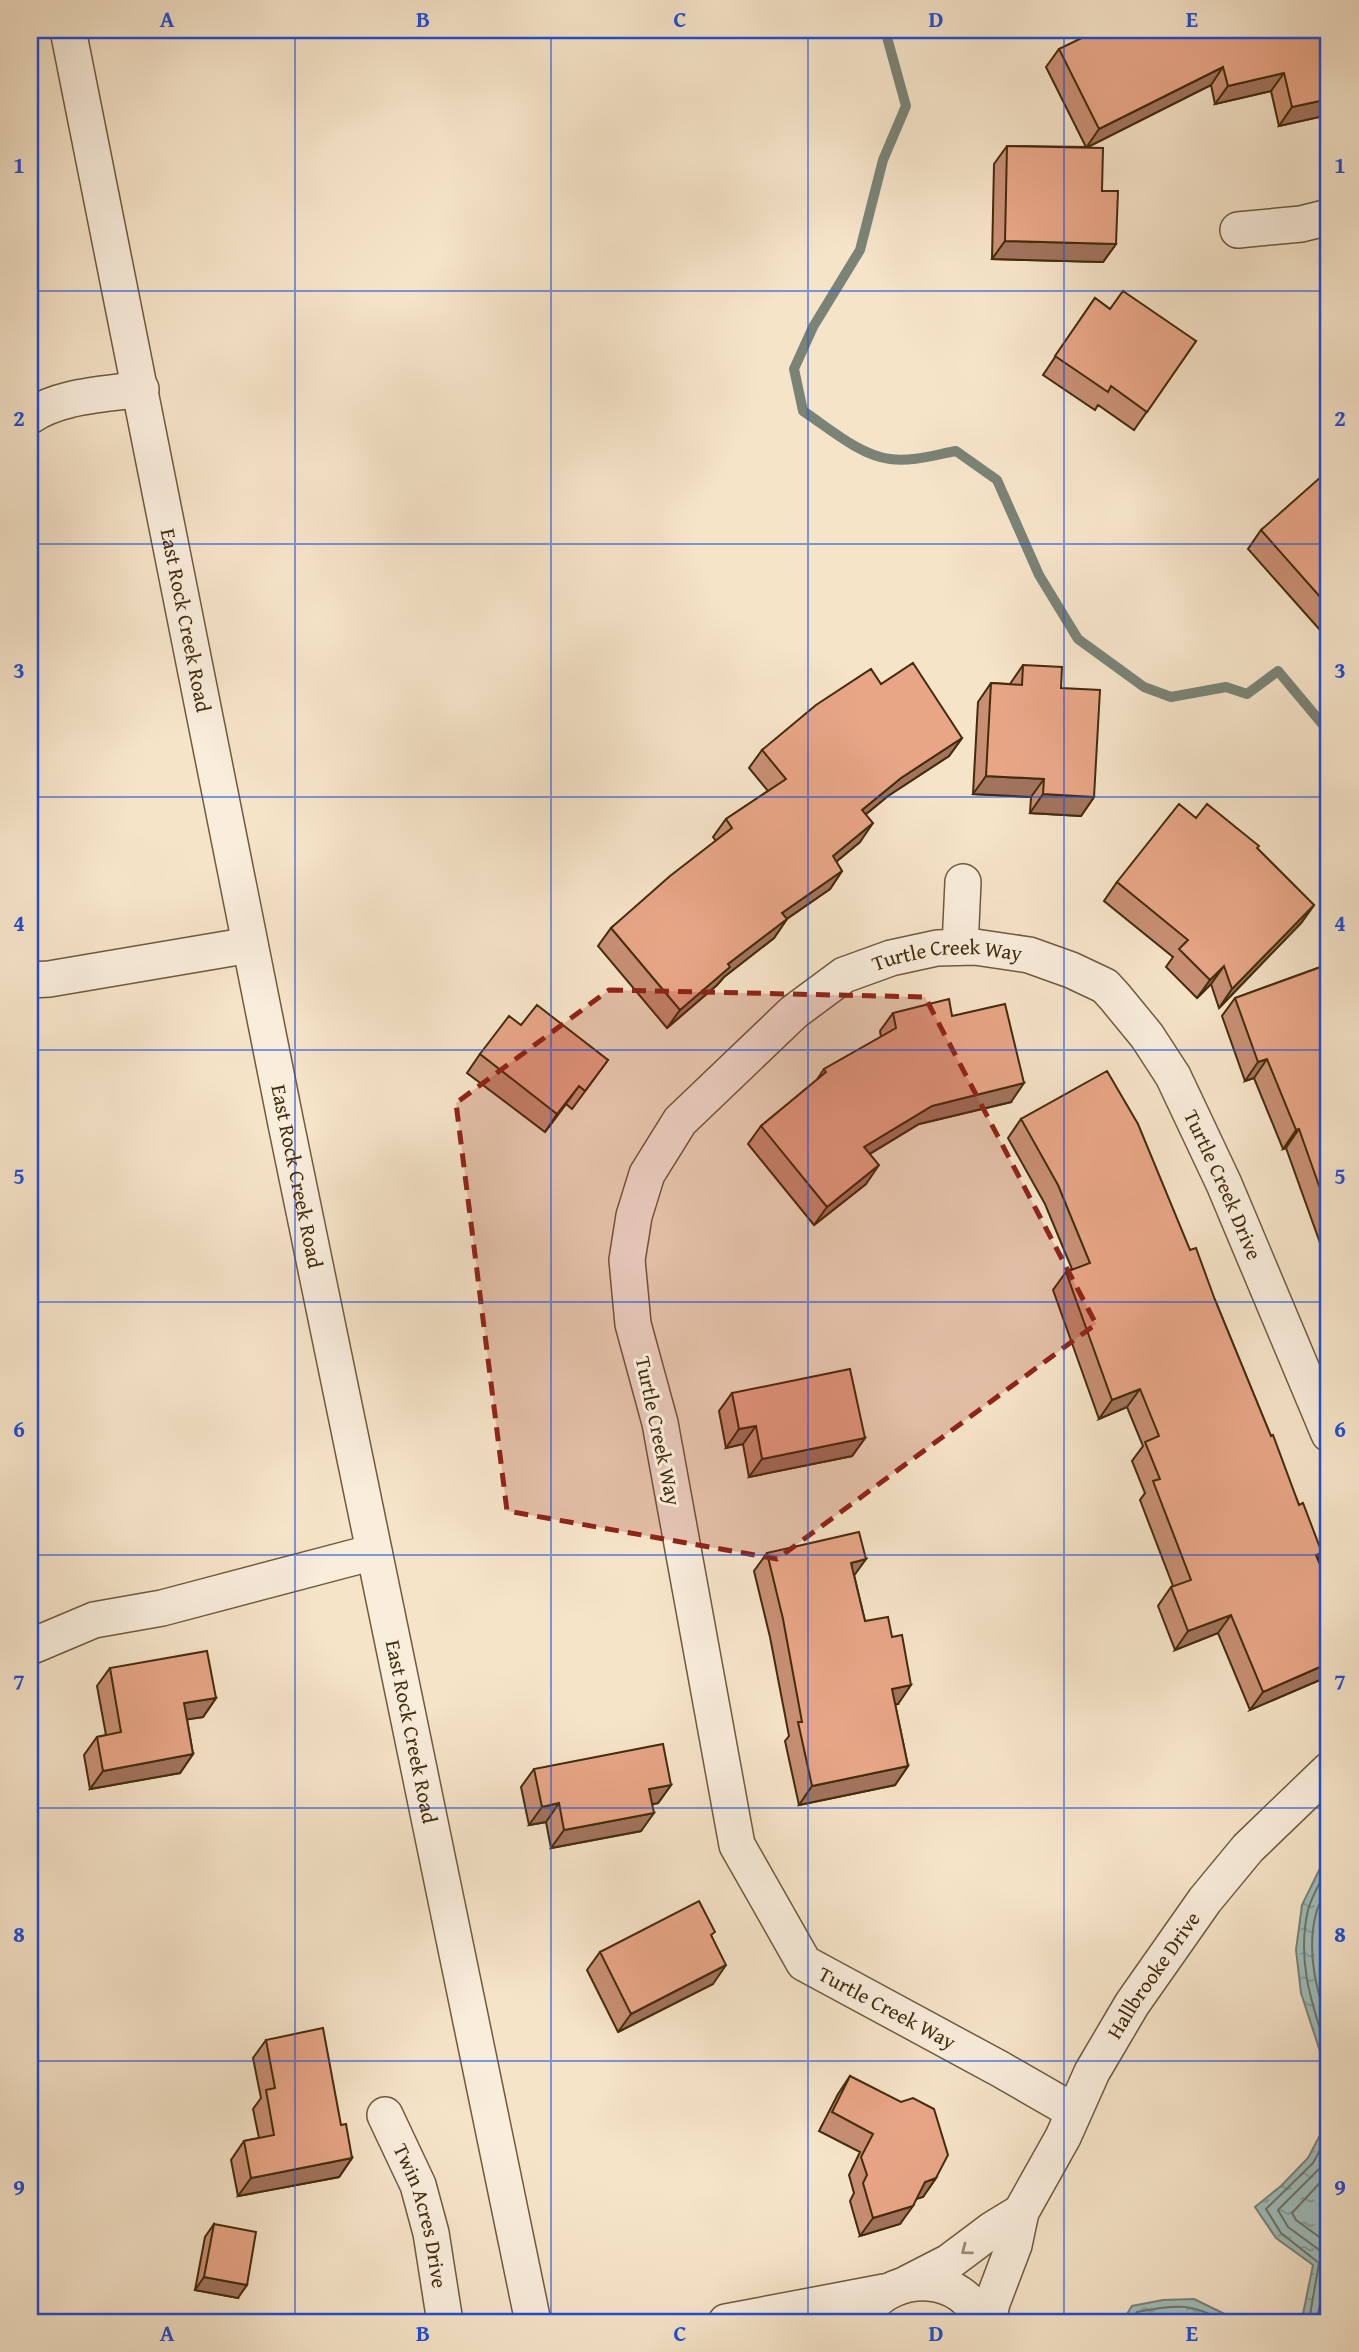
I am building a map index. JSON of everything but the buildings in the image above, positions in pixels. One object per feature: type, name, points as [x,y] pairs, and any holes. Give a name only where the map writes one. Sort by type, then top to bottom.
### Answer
[{"type":"street","name":"East Rock Creek Road","points":[[68,30],[250,945],[533,2322]]},
{"type":"street","points":[[1238,230],[1301,224],[1329,216]]},
{"type":"street","points":[[30,416],[44,407],[67,400],[141,389]]},
{"type":"street","points":[[960,947],[964,882]]},
{"type":"street","points":[[30,980],[50,979],[250,945]]},
{"type":"street","name":"Turtle Creek Way","points":[[1071,970],[1029,955],[960,947],[937,948],[891,958],[844,975],[794,1012],[680,1121],[647,1174],[634,1216],[627,1260],[633,1324],[660,1423],[737,1845],[804,1963],[1073,2111]]},
{"type":"street","name":"Turtle Creek Drive","points":[[1071,970],[1105,986],[1147,1036],[1173,1076],[1224,1184],[1329,1434]]},
{"type":"street","points":[[30,1647],[94,1620],[162,1608],[374,1552]]},
{"type":"street","name":"Hallbrooke Drive","points":[[988,2322],[992,2303],[1014,2245],[1021,2212],[1063,2137],[1092,2072],[1132,2004],[1205,1900],[1248,1848],[1329,1770]]},
{"type":"street","name":"Twin Acres Drive","points":[[385,2115],[418,2185],[431,2232],[446,2322]]},
{"type":"street","name":"Hallbrooke Drive","points":[[861,2322],[869,2307],[896,2288],[949,2262],[1021,2212]]},
{"type":"street","name":"Hallbrooke Drive","points":[[726,2322],[930,2282],[950,2288],[969,2302],[981,2322]]},
{"type":"highlighted area","points":[[609,990],[925,997],[1096,1324],[777,1559],[507,1511],[456,1103]]},
{"type":"water","points":[[1329,1850],[1329,2079],[1301,1993],[1296,1950],[1302,1905]]},
{"type":"water","points":[[1329,2118],[1329,2314],[1324,2322],[1298,2322],[1303,2314],[1313,2265],[1276,2238],[1255,2207],[1281,2186],[1308,2158]]},
{"type":"water","points":[[1194,2299],[1241,2322],[1122,2322],[1132,2306],[1163,2300]]},
{"type":"waterway","points":[[885,30],[906,106],[883,160],[860,250],[813,327],[794,369],[803,411],[845,440],[878,456],[906,460],[956,451],[997,480],[1039,575],[1078,639],[1144,687],[1171,697],[1226,687],[1247,694],[1278,671],[1329,732]]}]
